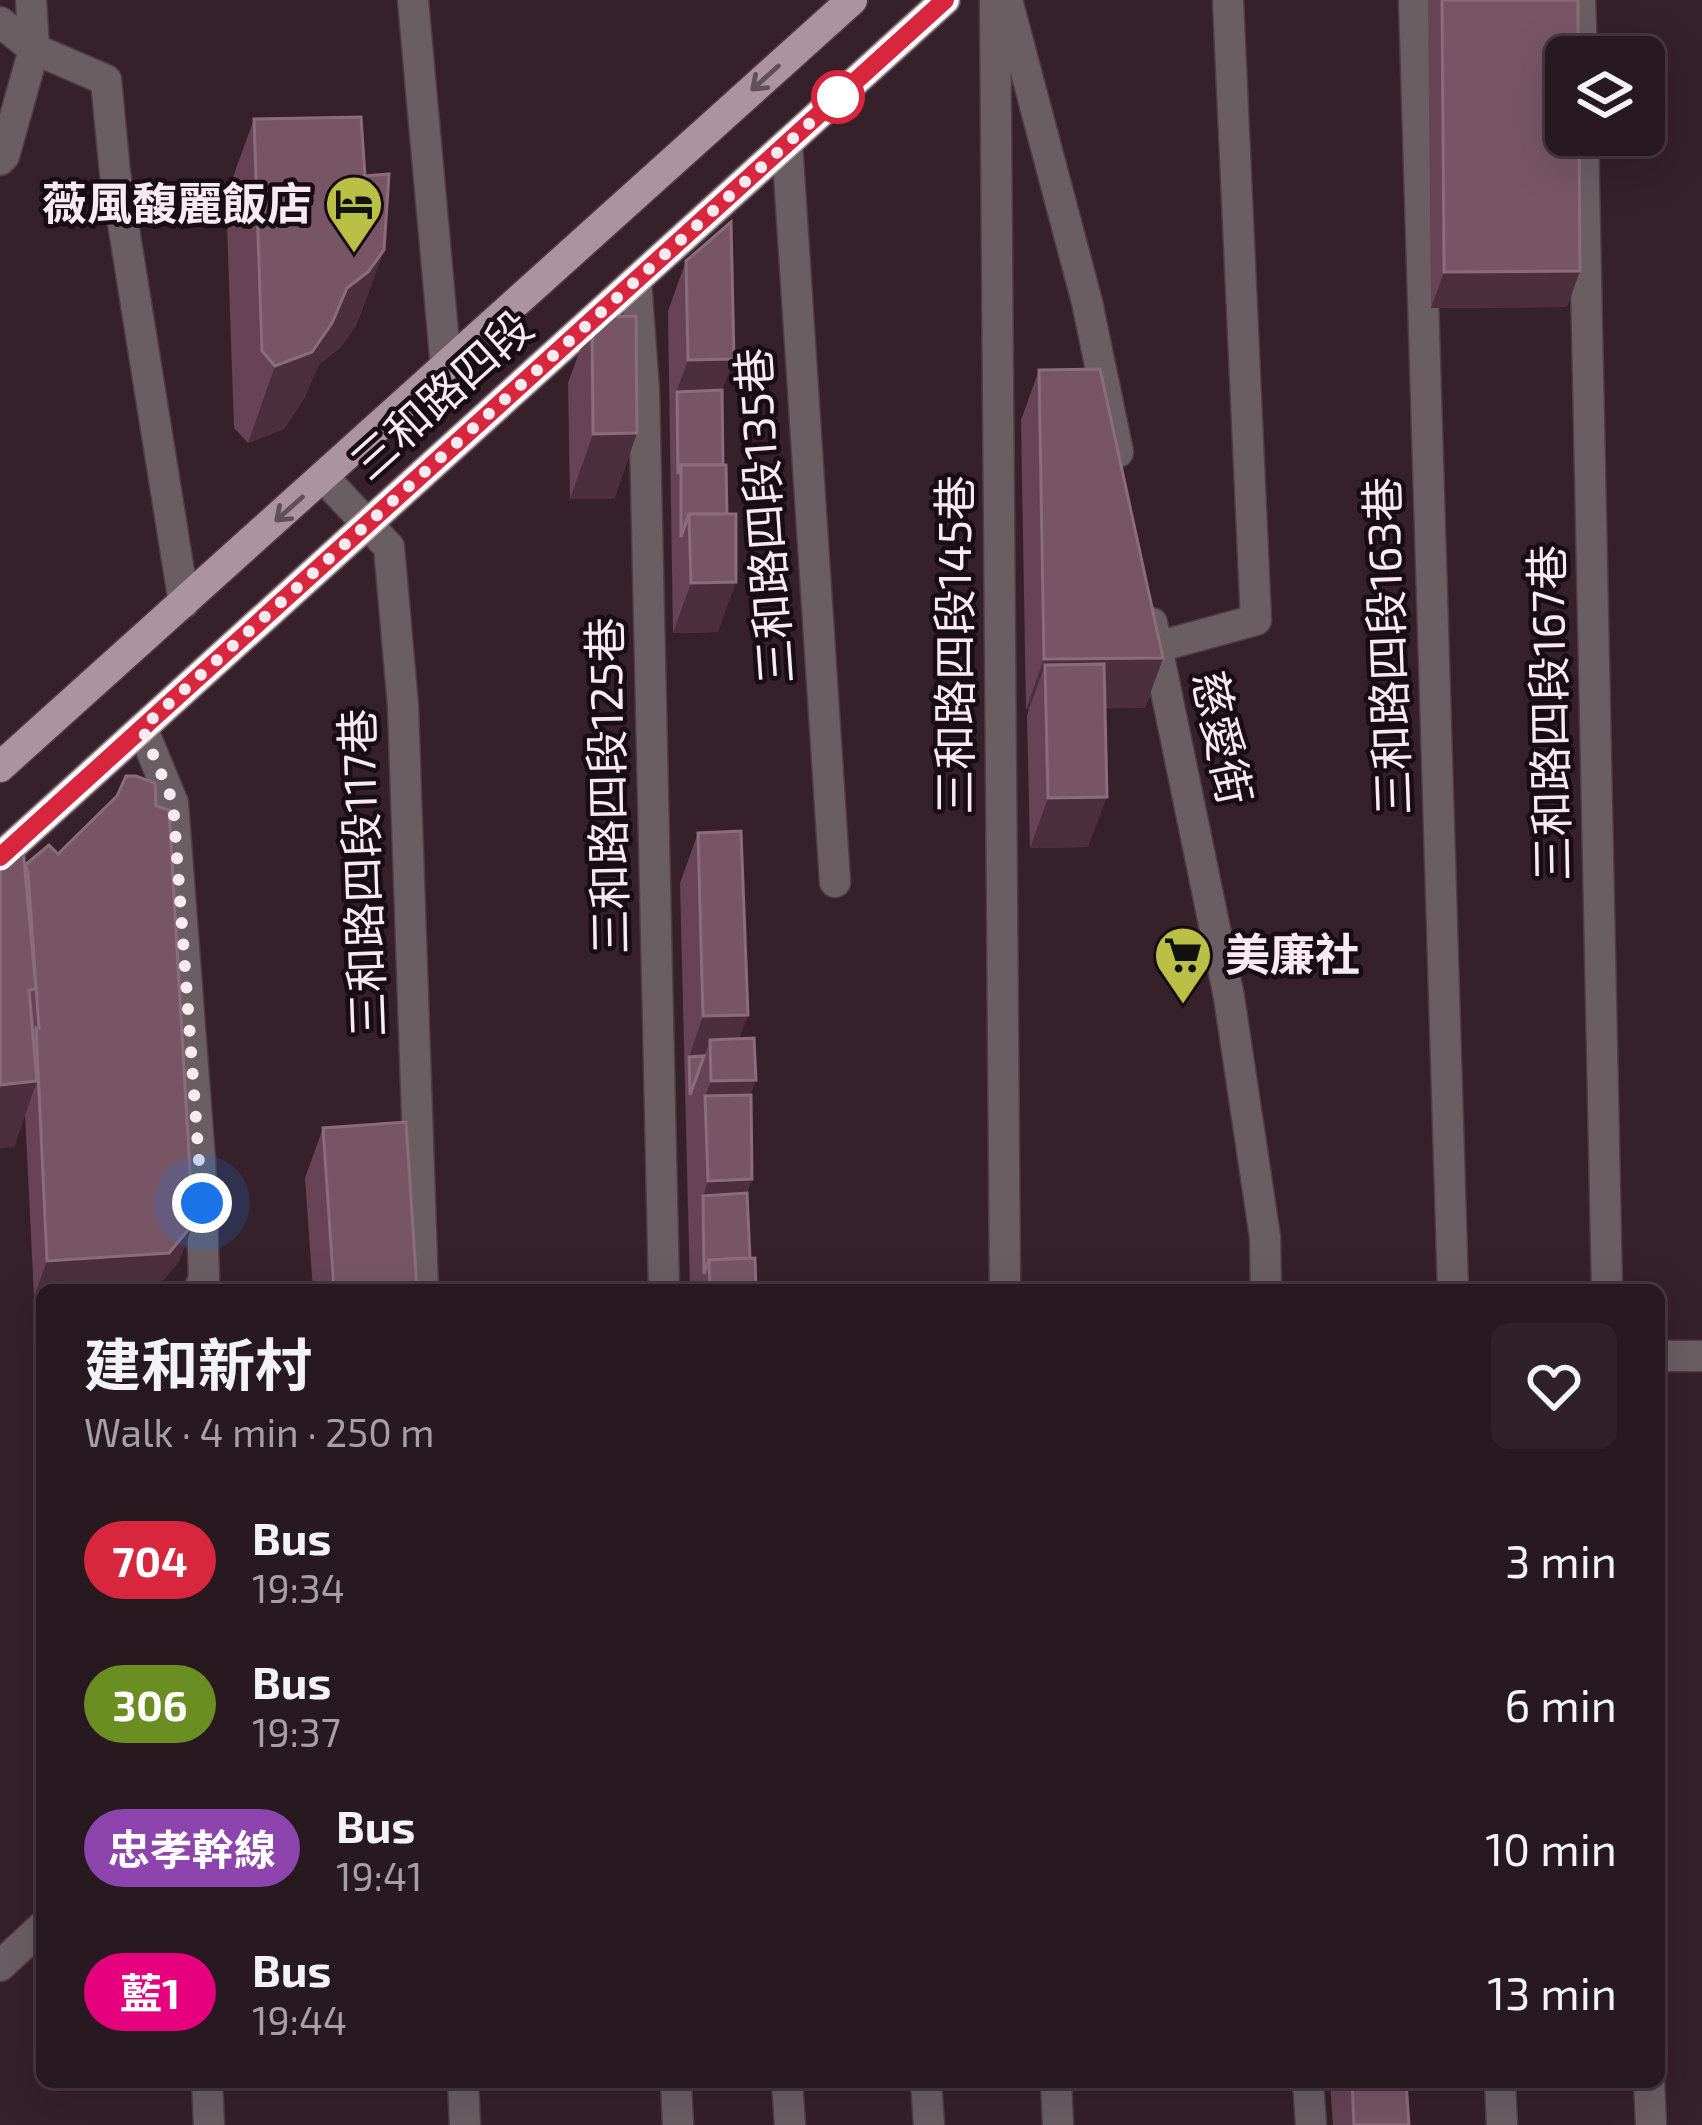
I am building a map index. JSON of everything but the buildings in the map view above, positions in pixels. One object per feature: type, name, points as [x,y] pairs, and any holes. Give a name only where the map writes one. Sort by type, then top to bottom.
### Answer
[{"type":"main road","name":"三和路四段","points":[[0,767],[852,0]]},
{"type":"main road","name":"三和路四段","points":[[0,857],[945,0]]},
{"type":"street","points":[[0,160],[34,49],[31,0]]},
{"type":"street","points":[[413,0],[446,367]]},
{"type":"street","name":"三和路四段145巷","points":[[995,0],[1005,1284]]},
{"type":"street","points":[[1007,0],[1087,302],[1124,486]]},
{"type":"street","points":[[1157,647],[1256,620],[1228,0]]},
{"type":"street","name":"三和路四段163巷","points":[[1414,0],[1453,1284]]},
{"type":"street","points":[[1580,6],[1581,36]]},
{"type":"street","points":[[0,22],[34,49],[106,80],[115,173],[184,603]]},
{"type":"street","name":"三和路四段135巷","points":[[787,143],[835,882]]},
{"type":"street","name":"三和路四段167巷","points":[[1583,156],[1607,1284]]},
{"type":"street","name":"三和路四段125巷","points":[[636,280],[644,391],[664,1284]]},
{"type":"street","name":"三和路四段117巷","points":[[324,478],[389,547],[403,706],[423,1284]]},
{"type":"street","name":"慈愛街","points":[[1148,601],[1229,997],[1265,1238],[1266,1284]]},
{"type":"street","points":[[142,728],[173,802],[200,1160],[202,1284]]},
{"type":"street","points":[[1665,1356],[1702,1356]]},
{"type":"street","points":[[0,1966],[36,1933]]},
{"type":"street","points":[[207,2088],[209,2125]]},
{"type":"street","points":[[463,2088],[466,2125]]},
{"type":"street","points":[[676,2088],[678,2125]]},
{"type":"street","points":[[787,2088],[790,2125]]},
{"type":"street","points":[[926,2088],[929,2125]]},
{"type":"street","points":[[1056,2088],[1058,2125]]},
{"type":"street","points":[[1308,2088],[1311,2125]]},
{"type":"street","points":[[1500,2088],[1502,2125]]},
{"type":"street","points":[[1649,2088],[1651,2125]]},
{"type":"bus line","name":"704","points":[[0,857],[945,0]]},
{"type":"place","name":"薇風馥麗飯店","points":[[354,255]]},
{"type":"place","name":"美廉社","points":[[1183,1006]]},
{"type":"route","points":[[202,1203],[173,802],[142,728],[854,83],[838,97]]}]
